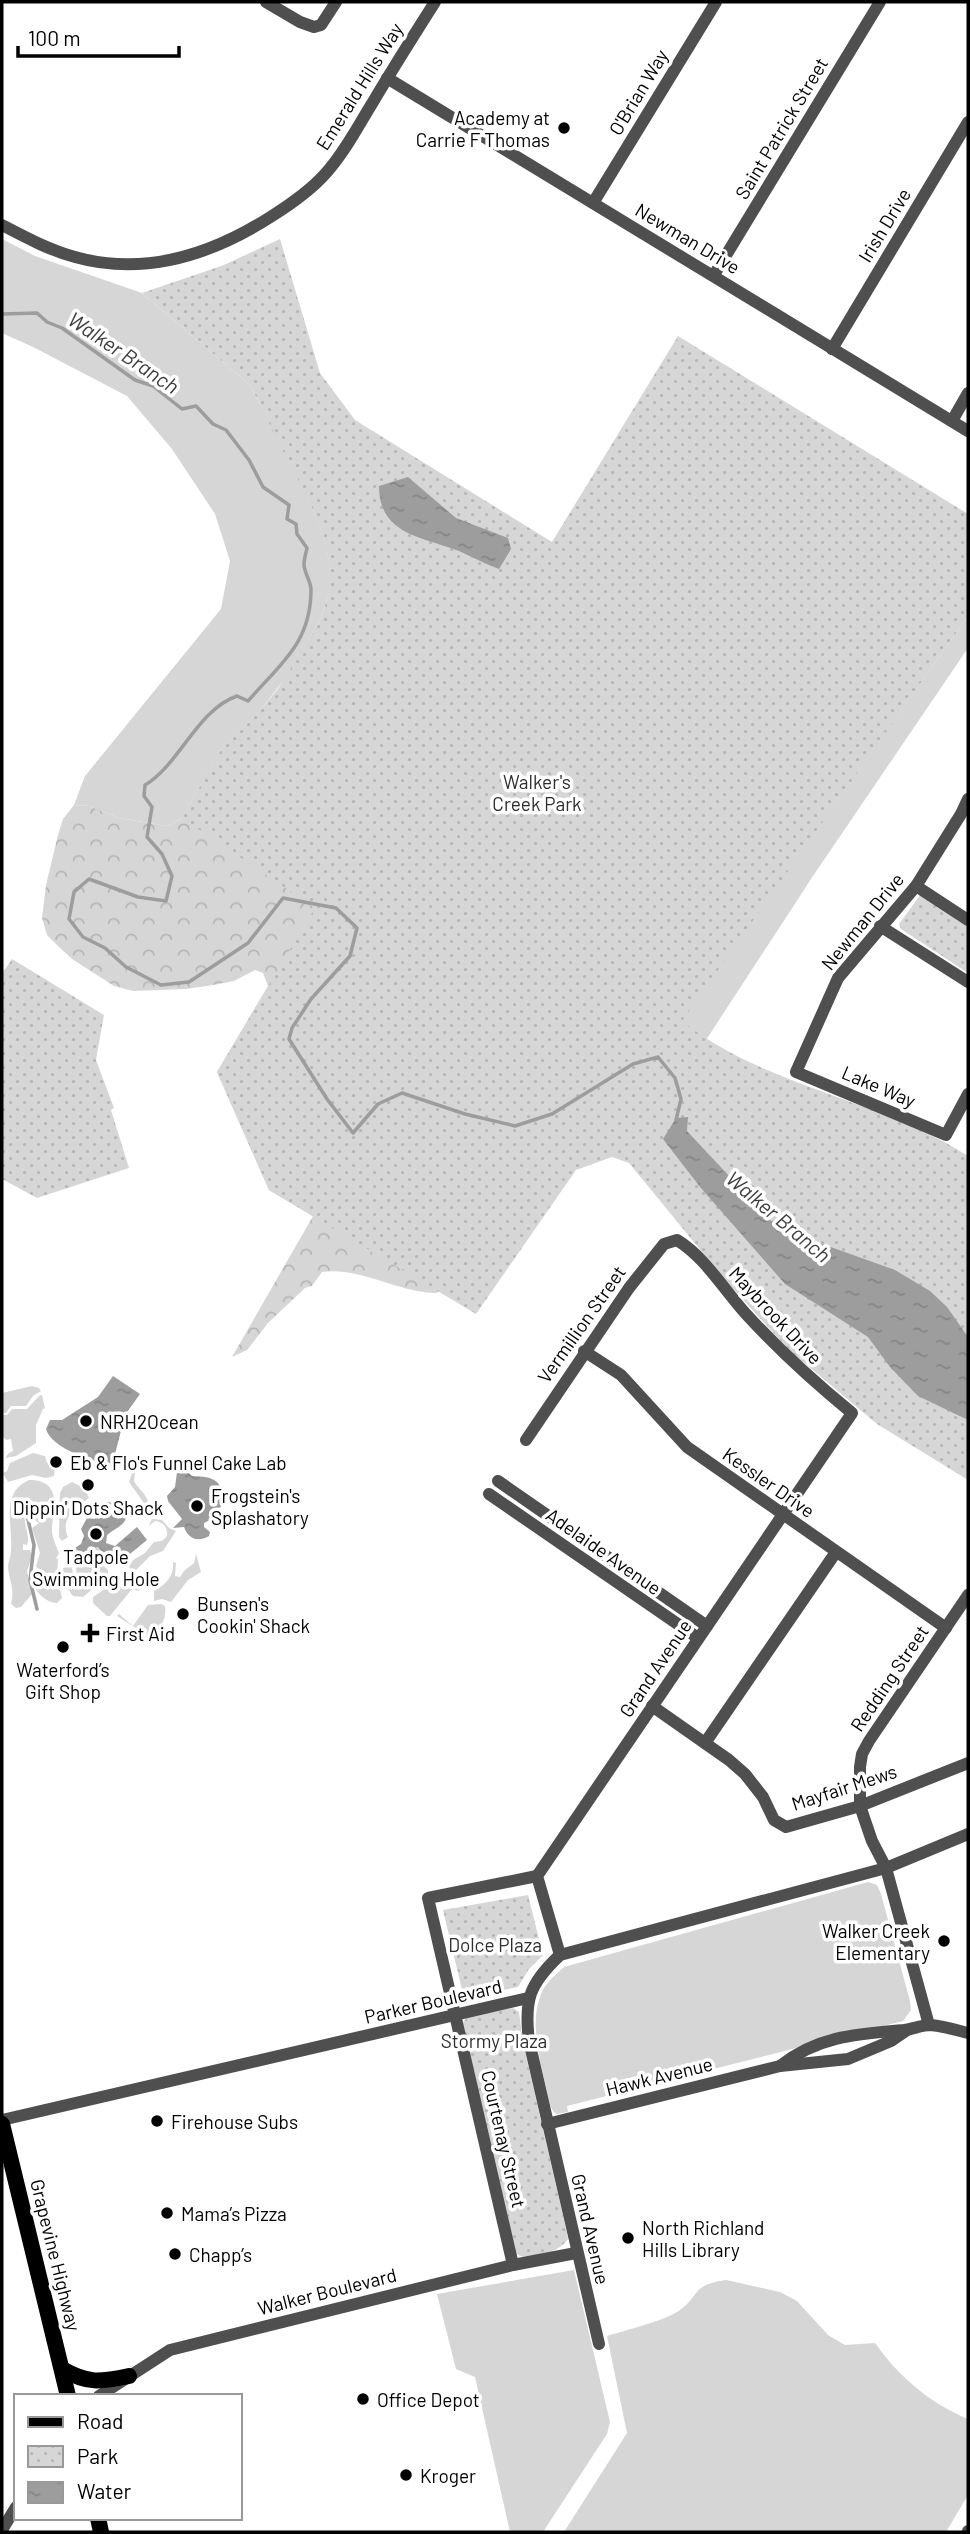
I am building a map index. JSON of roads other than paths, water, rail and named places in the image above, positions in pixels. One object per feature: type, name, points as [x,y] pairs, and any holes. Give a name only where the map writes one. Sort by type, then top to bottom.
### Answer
[{"type":"main road","name":"Grapevine Highway","points":[[2,2122],[68,2394]]},
{"type":"main road","points":[[62,2369],[80,2379],[100,2382],[128,2376]]},
{"type":"street","points":[[266,2],[314,27],[321,25],[336,2]]},
{"type":"street","name":"Emerald Hills Way","points":[[2,225],[47,247],[94,261],[124,263],[173,260],[242,236],[280,211],[326,173],[345,148],[435,2]]},
{"type":"street","name":"O'Brian Way","points":[[593,203],[716,2]]},
{"type":"street","name":"Saint Patrick Street","points":[[714,275],[880,2]]},
{"type":"street","name":"Newman Drive","points":[[387,78],[968,431]]},
{"type":"street","name":"Irish Drive","points":[[832,349],[968,122]]},
{"type":"street","points":[[952,421],[968,393]]},
{"type":"street","name":"Newman Drive","points":[[796,1072],[838,978],[916,886],[968,799]]},
{"type":"street","points":[[916,886],[968,920]]},
{"type":"street","points":[[880,926],[968,982]]},
{"type":"street","name":"Lake Way","points":[[796,1072],[946,1135],[968,1094]]},
{"type":"street","name":"Vermillion Street","points":[[526,1440],[629,1288],[664,1244],[677,1240]]},
{"type":"street","name":"Maybrook Drive","points":[[677,1240],[693,1252],[744,1312],[805,1375],[852,1413]]},
{"type":"street","name":"Kessler Drive","points":[[584,1351],[621,1375],[687,1447],[946,1628]]},
{"type":"street","name":"Grand Avenue","points":[[537,1875],[852,1413]]},
{"type":"street","name":"Adelaide Avenue","points":[[498,1481],[706,1626]]},
{"type":"street","name":"Adelaide Avenue","points":[[489,1494],[698,1638]]},
{"type":"street","points":[[705,1743],[836,1552]]},
{"type":"street","name":"Redding Street","points":[[929,2025],[886,1868],[872,1841],[860,1806],[860,1767],[862,1754],[869,1741],[968,1595]]},
{"type":"street","name":"Mayfair Mews","points":[[652,1706],[729,1759],[763,1797],[774,1820],[786,1826],[860,1806],[968,1763]]},
{"type":"street","points":[[537,1875],[561,1955],[886,1868],[968,1834]]},
{"type":"street","name":"Courtenay Street","points":[[513,2265],[428,1898],[537,1875]]},
{"type":"street","name":"Parker Boulevard","points":[[2,2122],[528,1998],[543,1971],[561,1955]]},
{"type":"street","name":"Grand Avenue","points":[[528,1998],[526,2018],[529,2041],[599,2344]]},
{"type":"street","name":"Hawk Avenue","points":[[780,2066],[798,2052],[813,2045],[869,2032],[907,2030],[929,2025],[968,2033]]},
{"type":"street","name":"Hawk Avenue","points":[[547,2124],[780,2066],[848,2059],[891,2041],[907,2030]]},
{"type":"street","name":"Walker Boulevard","points":[[102,2394],[170,2350],[513,2265],[576,2253]]},
{"type":"street","points":[[2,2530],[14,2510]]},
{"type":"water","points":[[408,477],[456,518],[508,538],[511,549],[499,569],[406,532],[386,515],[379,486]]},
{"type":"water","points":[[688,1117],[687,1131],[770,1220],[800,1236],[895,1270],[930,1291],[947,1307],[968,1337],[968,1420],[918,1396],[890,1367],[868,1337],[785,1284],[700,1187],[663,1139],[676,1118]]},
{"type":"water","name":"NRH2Ocean","points":[[113,1376],[140,1394],[125,1415],[112,1466],[84,1457],[56,1443],[46,1429],[50,1420],[62,1420],[98,1397]]},
{"type":"water","name":"Frogstein's Splashatory","points":[[184,1468],[192,1476],[216,1481],[225,1503],[219,1508],[220,1515],[204,1523],[204,1527],[210,1532],[209,1536],[201,1539],[191,1537],[184,1527],[173,1528],[182,1519],[167,1496],[175,1487],[177,1472]]},
{"type":"water","name":"Tadpole Swimming Hole","points":[[108,1502],[120,1505],[126,1516],[123,1523],[107,1535],[106,1543],[115,1546],[137,1527],[147,1540],[114,1567],[98,1547],[89,1549],[86,1561],[80,1564],[74,1562],[70,1551],[81,1544],[84,1536],[81,1529],[87,1518],[95,1519],[100,1507]]},
{"type":"waterway","name":"Walker Branch","points":[[2,314],[37,313],[135,380],[153,386],[182,409],[196,406],[213,424],[226,430],[249,460],[263,487],[289,505],[287,519],[296,524],[297,534],[307,548],[304,564],[311,587],[310,608],[300,639],[292,651],[248,701],[237,696],[211,713],[169,764],[145,785],[144,796],[152,807],[147,837],[162,854],[172,876],[166,901],[138,897],[89,879],[74,892],[69,919],[83,937],[105,948],[126,967],[161,985],[189,982],[248,943],[283,898],[336,908],[357,928],[350,956],[311,999],[292,1028],[289,1039],[327,1099],[353,1133],[378,1104],[402,1093],[465,1114],[515,1126],[552,1114],[633,1064],[658,1057],[675,1078],[681,1099],[676,1120]]},
{"type":"waterway","points":[[25,1507],[34,1545],[30,1580],[37,1609]]},
{"type":"place","name":"Academy at Carrie F Thomas","points":[[564,128]]},
{"type":"place","name":"NRH2Ocean","points":[[86,1421]]},
{"type":"place","name":"Eb & Flo's Funnel Cake Lab","points":[[56,1462]]},
{"type":"place","name":"Dippin' Dots Shack","points":[[88,1485]]},
{"type":"place","name":"Frogstein's Splashatory","points":[[197,1506]]},
{"type":"place","name":"Tadpole Swimming Hole","points":[[96,1534]]},
{"type":"place","name":"Bunsen's Cookin' Shack","points":[[183,1614]]},
{"type":"place","name":"First Aid","points":[[90,1633]]},
{"type":"place","name":"Waterford’s Gift Shop","points":[[63,1647]]},
{"type":"place","name":"Walker Creek Elementary","points":[[944,1941]]},
{"type":"place","name":"Firehouse Subs","points":[[157,2121]]},
{"type":"place","name":"Mama’s Pizza","points":[[167,2213]]},
{"type":"place","name":"North Richland Hills Library","points":[[628,2238]]},
{"type":"place","name":"Chapp’s","points":[[175,2254]]},
{"type":"place","name":"Office Depot","points":[[363,2399]]},
{"type":"place","name":"Kroger","points":[[406,2475]]},
{"type":"park label","name":"Walker's Creek Park","points":[[537,792]]},
{"type":"park label","name":"Dolce Plaza","points":[[495,1944]]},
{"type":"park label","name":"Stormy Plaza","points":[[494,2040]]}]
